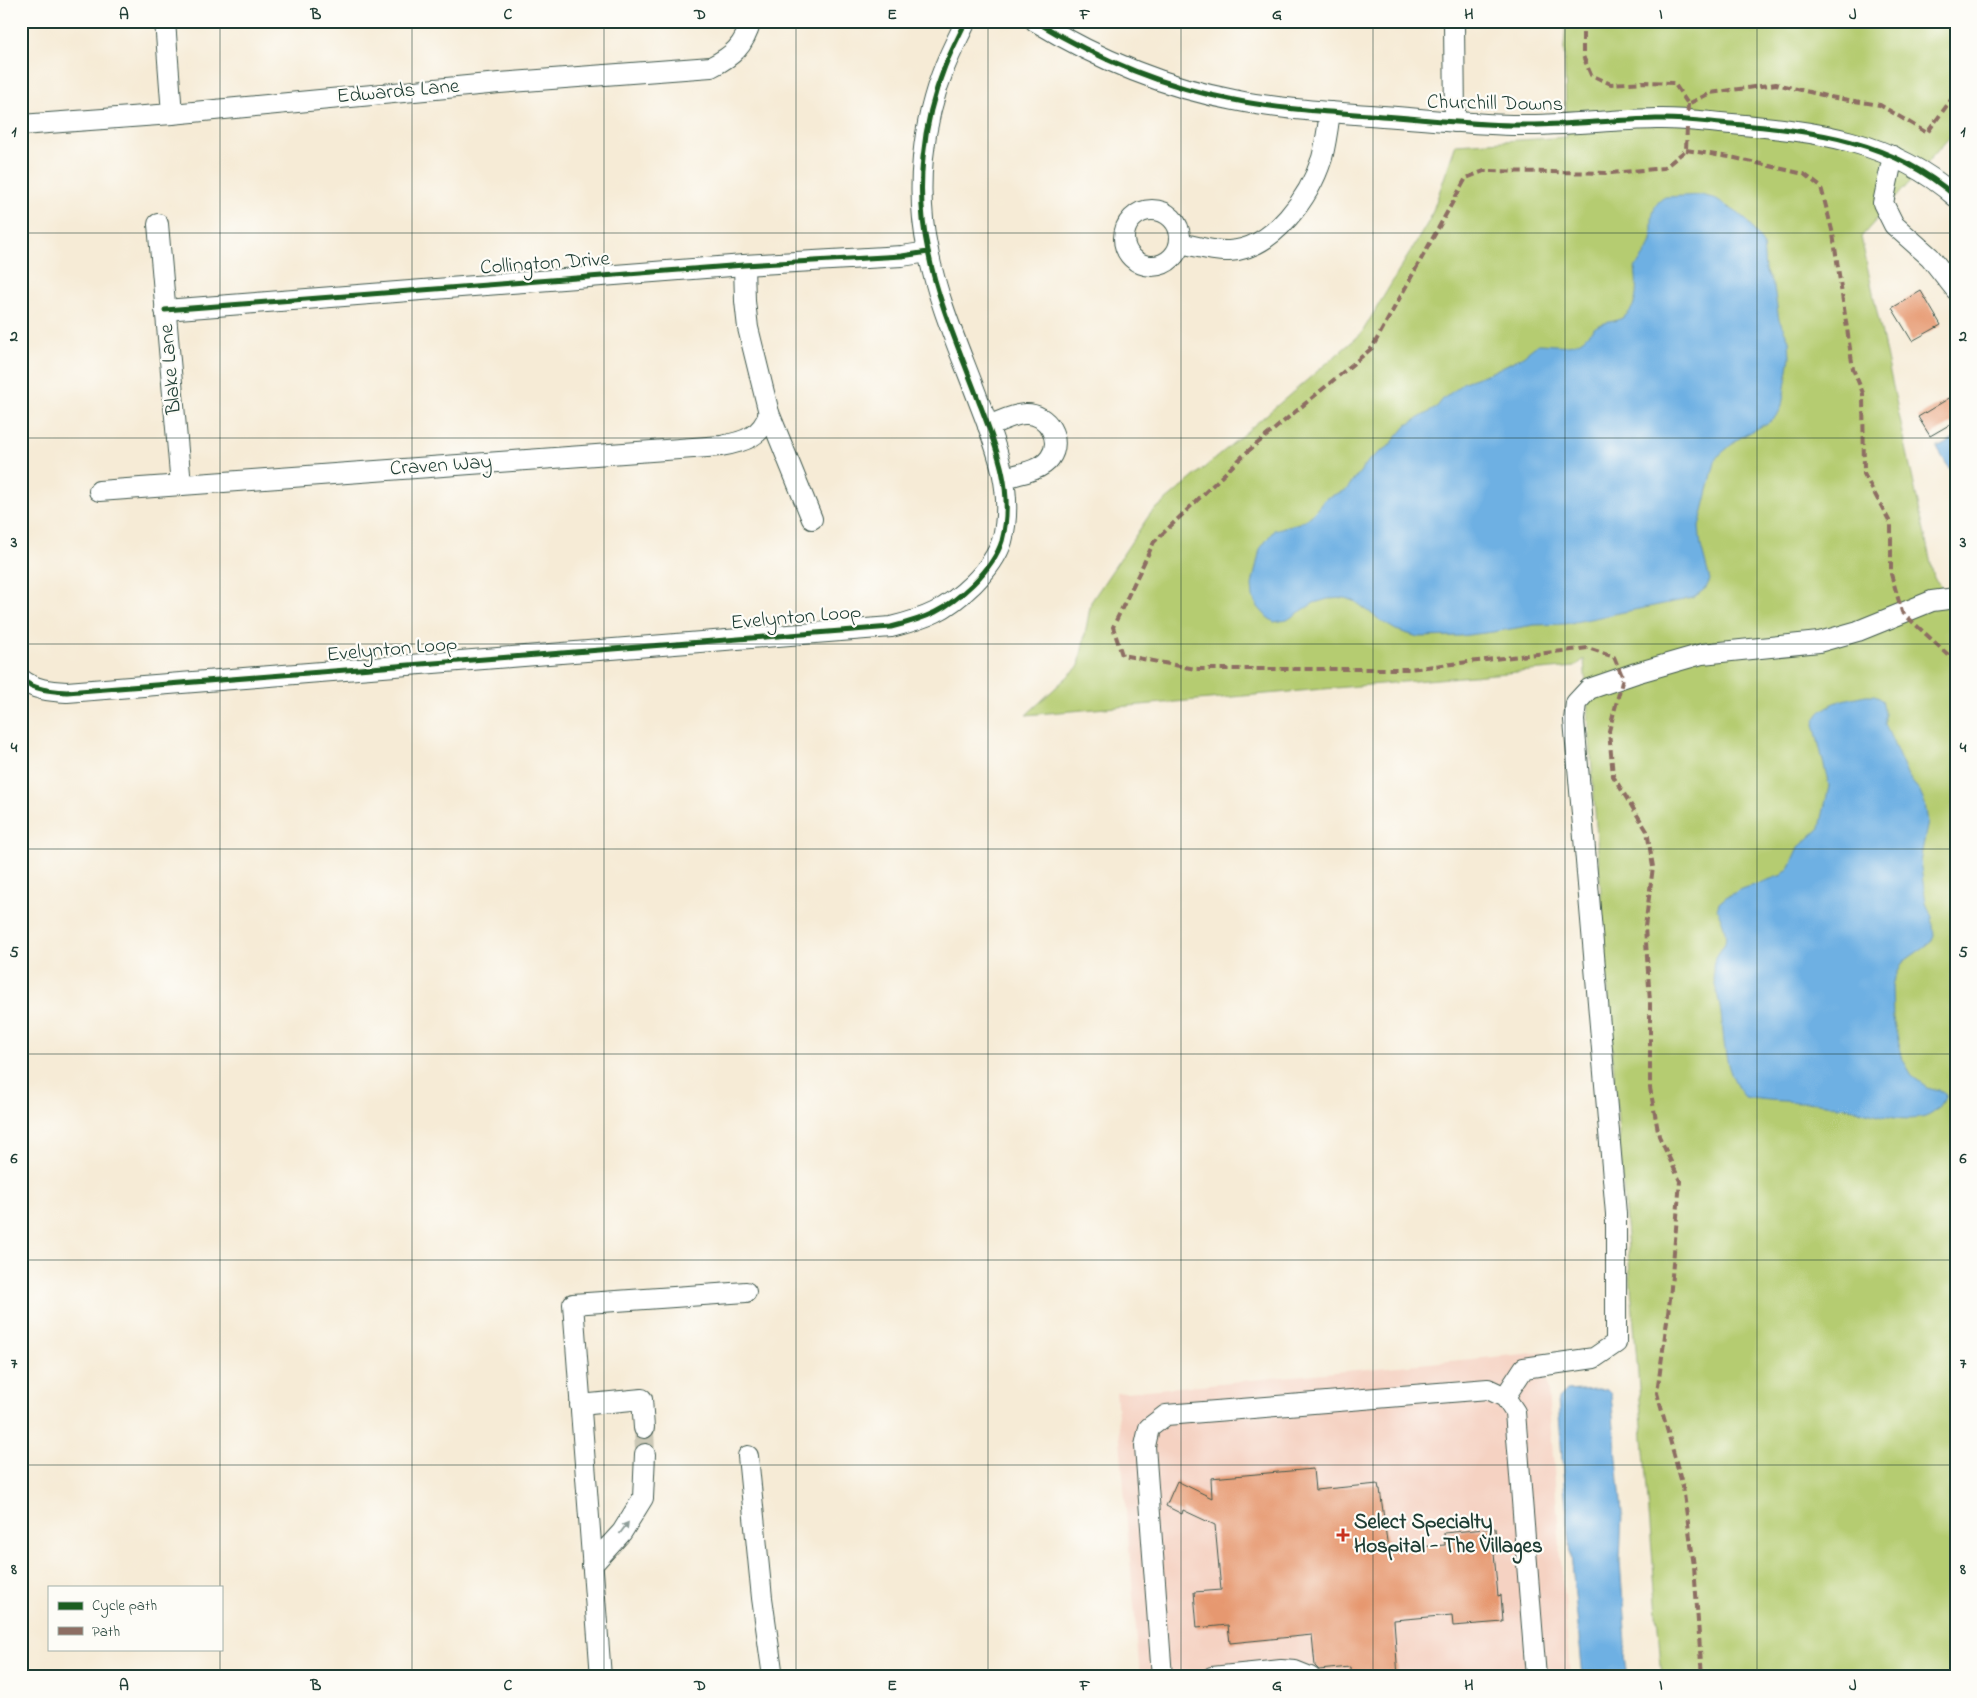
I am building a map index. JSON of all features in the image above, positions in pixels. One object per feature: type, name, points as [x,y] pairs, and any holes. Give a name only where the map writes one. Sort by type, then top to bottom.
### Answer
[{"type":"street","points":[[165,21],[172,114]]},
{"type":"street","name":"Edwards Lane","points":[[21,126],[172,114],[499,83],[711,68],[727,59],[742,44],[751,21]]},
{"type":"street","name":"Evelynton Loop","points":[[21,679],[25,683],[46,691],[67,692],[891,627],[922,619],[955,601],[984,573],[1002,542],[1006,512],[1004,478],[998,451],[943,302],[928,252],[922,198],[925,140],[932,108],[945,66],[966,21]]},
{"type":"street","name":"Churchill Downs","points":[[1035,21],[1087,51],[1159,80],[1234,100],[1330,112],[1514,125],[1669,119],[1757,126],[1828,136],[1855,142],[1893,156],[1925,174],[1956,197]]},
{"type":"street","points":[[1454,21],[1455,122]]},
{"type":"street","points":[[1180,243],[1208,249],[1230,251],[1248,247],[1267,236],[1286,221],[1308,191],[1322,157],[1330,112]]},
{"type":"street","points":[[1893,156],[1883,203],[1894,225],[1930,257],[1956,290]]},
{"type":"street","name":"Blake Lane","points":[[158,224],[181,485]]},
{"type":"street","name":"Collington Drive","points":[[166,310],[744,265],[902,256],[928,252]]},
{"type":"street","points":[[744,265],[748,328],[769,413],[812,519]]},
{"type":"street","name":"Craven Way","points":[[99,490],[721,446],[742,442],[758,434],[766,423],[769,413]]},
{"type":"street","points":[[988,426],[1025,414],[1038,416],[1048,424],[1054,434],[1054,447],[1050,459],[1040,467],[1004,478]]},
{"type":"street","points":[[1505,1397],[1524,1368],[1594,1358],[1616,1343],[1616,1214],[1574,720],[1576,703],[1589,689],[1702,654],[1819,642],[1858,631],[1932,601],[1956,598]]},
{"type":"street","points":[[601,1677],[573,1304],[746,1292]]},
{"type":"street","points":[[1162,1677],[1145,1446],[1149,1428],[1166,1415],[1488,1389],[1505,1397],[1515,1412],[1536,1677]]},
{"type":"street","points":[[580,1405],[642,1399],[644,1428]]},
{"type":"street","points":[[592,1565],[622,1532],[643,1498],[645,1454]]},
{"type":"street","points":[[748,1456],[762,1598],[773,1677]]},
{"type":"street","points":[[1212,1677],[1282,1670],[1295,1671],[1310,1677]]},
{"type":"shaded area","name":"Select Specialty Hospital - The Villages","points":[[1545,1352],[1570,1677],[1140,1677],[1116,1393]]},
{"type":"green space","points":[[1566,21],[1956,21],[1956,130],[1861,237],[1934,578],[1956,603],[1956,1677],[1662,1677],[1613,1060],[1584,659],[1575,667],[1026,715],[1079,666],[1091,602],[1150,514],[1361,334],[1430,219],[1456,144],[1567,137],[1564,48]]},
{"type":"water","points":[[1701,195],[1713,198],[1738,213],[1747,221],[1763,244],[1765,270],[1774,287],[1779,320],[1789,340],[1790,357],[1782,406],[1778,414],[1771,421],[1738,439],[1716,458],[1699,527],[1701,546],[1710,580],[1706,588],[1693,598],[1565,624],[1534,625],[1460,636],[1418,637],[1396,630],[1356,602],[1345,598],[1328,599],[1314,603],[1287,620],[1274,622],[1267,617],[1258,607],[1253,597],[1252,585],[1260,549],[1274,530],[1299,523],[1311,516],[1326,498],[1346,490],[1370,459],[1388,447],[1407,425],[1436,408],[1443,399],[1464,382],[1490,373],[1510,363],[1523,356],[1538,344],[1573,344],[1583,339],[1597,326],[1620,319],[1626,315],[1631,310],[1636,296],[1635,267],[1644,255],[1651,240],[1653,211],[1659,201],[1665,197]]},
{"type":"water","points":[[1956,438],[1956,480],[1937,448]]},
{"type":"water","points":[[1866,695],[1875,695],[1882,700],[1885,724],[1908,777],[1919,790],[1925,804],[1928,822],[1920,861],[1926,903],[1932,917],[1934,935],[1931,942],[1903,962],[1892,984],[1893,1018],[1903,1060],[1913,1077],[1927,1087],[1939,1090],[1946,1095],[1936,1110],[1921,1118],[1892,1118],[1833,1105],[1745,1097],[1732,1076],[1728,1065],[1714,979],[1714,962],[1724,945],[1726,936],[1717,909],[1719,903],[1742,889],[1782,875],[1790,867],[1799,847],[1820,828],[1829,786],[1814,724],[1817,717],[1822,711],[1835,703]]},
{"type":"water","points":[[1607,1390],[1611,1394],[1622,1513],[1620,1561],[1626,1644],[1624,1656],[1627,1677],[1583,1677],[1563,1474],[1558,1399],[1566,1391]]},
{"type":"building","points":[[1921,291],[1941,325],[1912,341],[1892,308]]},
{"type":"building","points":[[1951,397],[1956,406],[1956,421],[1930,436],[1918,417]]},
{"type":"building","points":[[1313,1469],[1315,1490],[1378,1484],[1388,1549],[1445,1545],[1444,1533],[1495,1528],[1497,1553],[1494,1553],[1498,1596],[1501,1595],[1503,1622],[1453,1626],[1452,1615],[1394,1620],[1398,1677],[1351,1677],[1350,1667],[1319,1670],[1315,1666],[1312,1635],[1230,1643],[1228,1625],[1197,1628],[1194,1592],[1221,1590],[1215,1525],[1183,1510],[1182,1514],[1166,1506],[1177,1481],[1212,1498],[1211,1478]]},
{"type":"tunnel","points":[[644,1428],[645,1454]]},
{"type":"marked path","points":[[1583,21],[1583,56],[1591,75],[1611,84],[1674,83],[1688,104],[1710,93],[1776,84],[1830,97],[1880,105],[1927,133],[1956,93]]},
{"type":"marked path","points":[[1688,104],[1686,150],[1664,168],[1611,173],[1484,171],[1466,178],[1372,348],[1247,452],[1154,542],[1113,627],[1122,655],[1195,669],[1409,669],[1588,648],[1614,657],[1623,678],[1609,731],[1613,776],[1647,831],[1653,867],[1645,927],[1650,1002],[1650,1088],[1659,1136],[1680,1181],[1670,1299],[1657,1393],[1683,1487],[1694,1566],[1702,1677]]},
{"type":"marked path","points":[[1686,150],[1735,158],[1804,174],[1821,187],[1833,234],[1853,369],[1863,393],[1864,474],[1891,524],[1891,574],[1902,612],[1956,662]]},
{"type":"cycle path","points":[[21,679],[37,688],[67,692],[891,627],[925,617],[953,601],[977,580],[997,553],[1002,541],[1006,505],[1005,487],[997,452],[950,328],[932,270],[924,228],[922,205],[923,157],[931,111],[945,66],[966,21]]},
{"type":"cycle path","points":[[1035,21],[1082,47],[1131,70],[1182,87],[1234,100],[1308,110],[1480,124],[1548,125],[1665,119],[1793,130],[1851,142],[1879,151],[1906,163],[1931,178],[1956,197]]},
{"type":"cycle path","points":[[165,310],[744,265],[902,256],[928,252]]},
{"type":"place","name":"Select Specialty Hospital - The Villages","points":[[1343,1535]]}]
